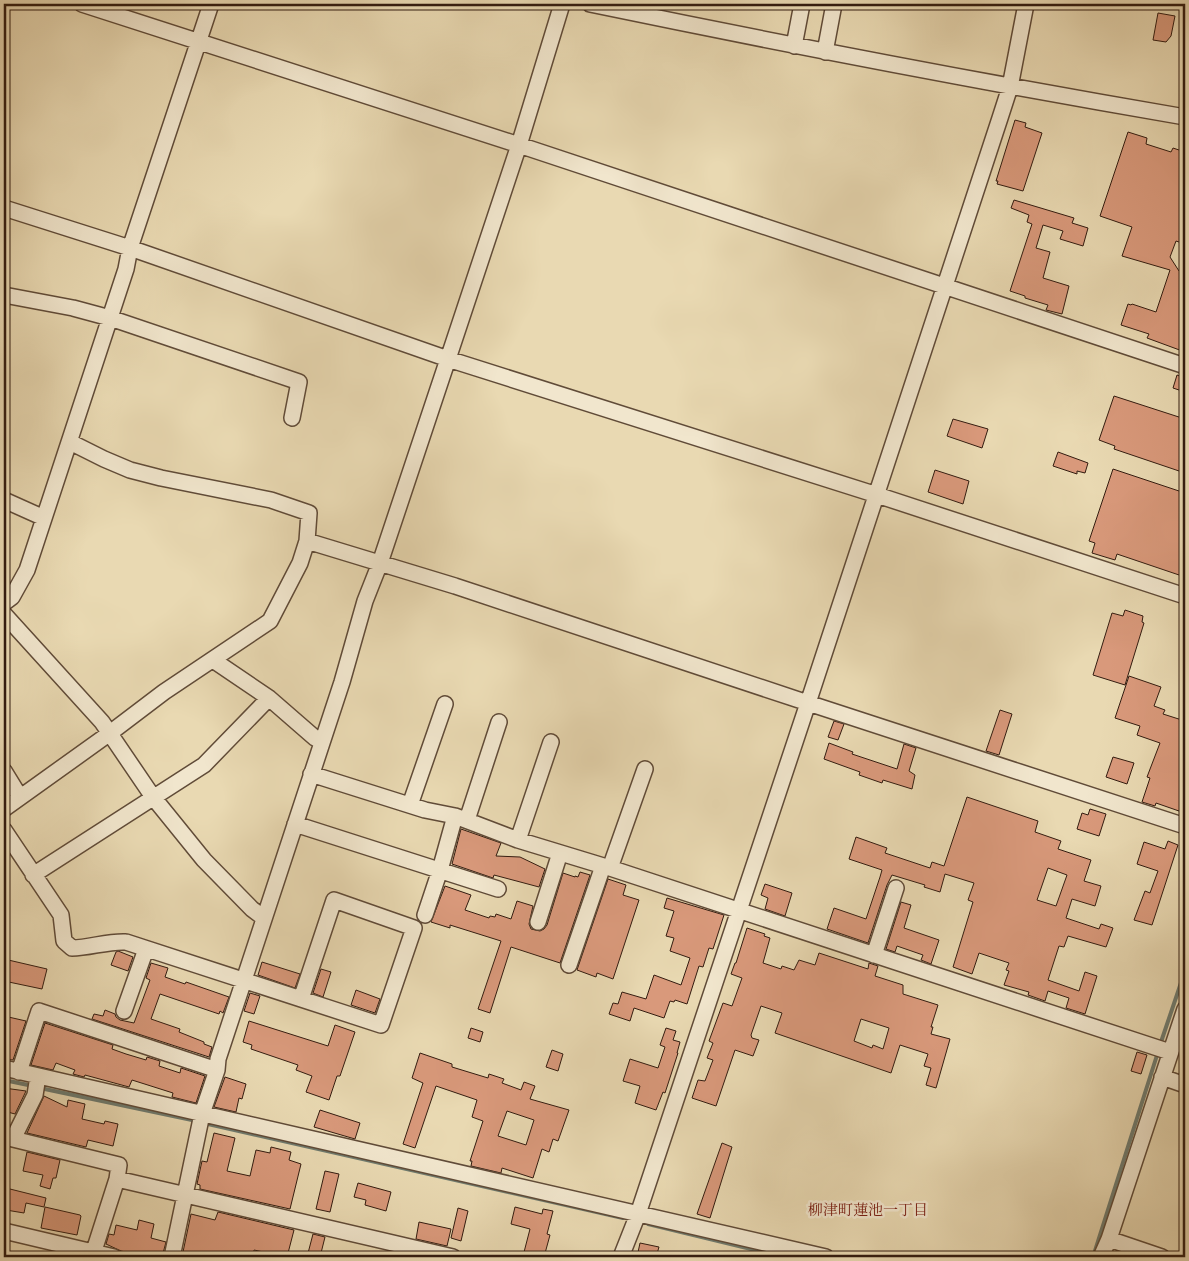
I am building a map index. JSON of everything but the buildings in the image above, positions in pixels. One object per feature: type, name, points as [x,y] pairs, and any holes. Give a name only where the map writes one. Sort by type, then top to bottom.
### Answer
[{"type":"street","points":[[82,4],[519,145],[1185,366]]},
{"type":"street","points":[[4,602],[12,597],[27,570],[126,269],[130,248],[211,4]]},
{"type":"street","points":[[172,1257],[202,1114],[217,1070],[218,1059],[342,682],[365,601],[380,563],[519,145],[562,4]]},
{"type":"street","points":[[590,4],[825,52],[1010,87],[1185,117]]},
{"type":"street","points":[[794,46],[802,4]]},
{"type":"street","points":[[825,52],[834,4]]},
{"type":"street","points":[[621,1257],[638,1214],[740,911],[1010,87],[1026,4]]},
{"type":"street","points":[[4,208],[130,248],[448,359],[877,495],[1185,596]]},
{"type":"street","points":[[4,295],[73,308],[110,318],[299,382],[292,418]]},
{"type":"street","points":[[4,809],[164,692],[270,621],[300,563],[308,541],[309,513],[271,500],[130,470],[104,460],[70,442]]},
{"type":"street","points":[[4,500],[44,518]]},
{"type":"street","points":[[308,541],[464,589],[1185,826]]},
{"type":"street","points":[[4,614],[110,733],[153,797],[204,860],[252,909],[264,918]]},
{"type":"street","points":[[213,660],[269,698],[322,742]]},
{"type":"street","points":[[34,875],[204,765],[269,698]]},
{"type":"street","points":[[410,806],[445,704]]},
{"type":"street","points":[[424,915],[440,870],[500,722]]},
{"type":"street","points":[[518,840],[551,742]]},
{"type":"street","points":[[569,965],[644,769]]},
{"type":"street","points":[[4,772],[20,797]]},
{"type":"street","points":[[311,774],[410,806],[461,818],[518,840],[606,867],[1170,1052]]},
{"type":"street","points":[[295,824],[498,889]]},
{"type":"street","points":[[4,830],[60,916],[64,941],[72,948],[114,941],[126,942],[301,1000],[381,1025],[414,928],[334,900],[301,1000]]},
{"type":"street","points":[[538,922],[560,853]]},
{"type":"street","points":[[874,955],[896,888]]},
{"type":"street","points":[[124,1011],[146,948]]},
{"type":"street","points":[[1101,1257],[1109,1239],[1185,1009]]},
{"type":"street","points":[[19,1072],[39,1011],[217,1070]]},
{"type":"street","points":[[4,1068],[826,1257]]},
{"type":"street","points":[[38,1076],[34,1095],[13,1139],[119,1166],[117,1179],[94,1255]]},
{"type":"street","points":[[1162,1077],[1185,1085]]},
{"type":"street","points":[[117,1179],[453,1257]]},
{"type":"street","points":[[4,1231],[94,1255],[114,1257]]},
{"type":"street","points":[[1109,1239],[1162,1257]]},
{"type":"waterway","points":[[1160,1045],[1185,971]]},
{"type":"waterway","points":[[1093,1257],[1158,1052]]},
{"type":"waterway","points":[[4,1080],[33,1086]]},
{"type":"waterway","points":[[40,1088],[192,1120]]},
{"type":"waterway","points":[[208,1124],[623,1218]]},
{"type":"waterway","points":[[648,1224],[784,1257]]},
{"type":"district","name":"柳津町蓮池一丁目","points":[[868,1210]]}]
